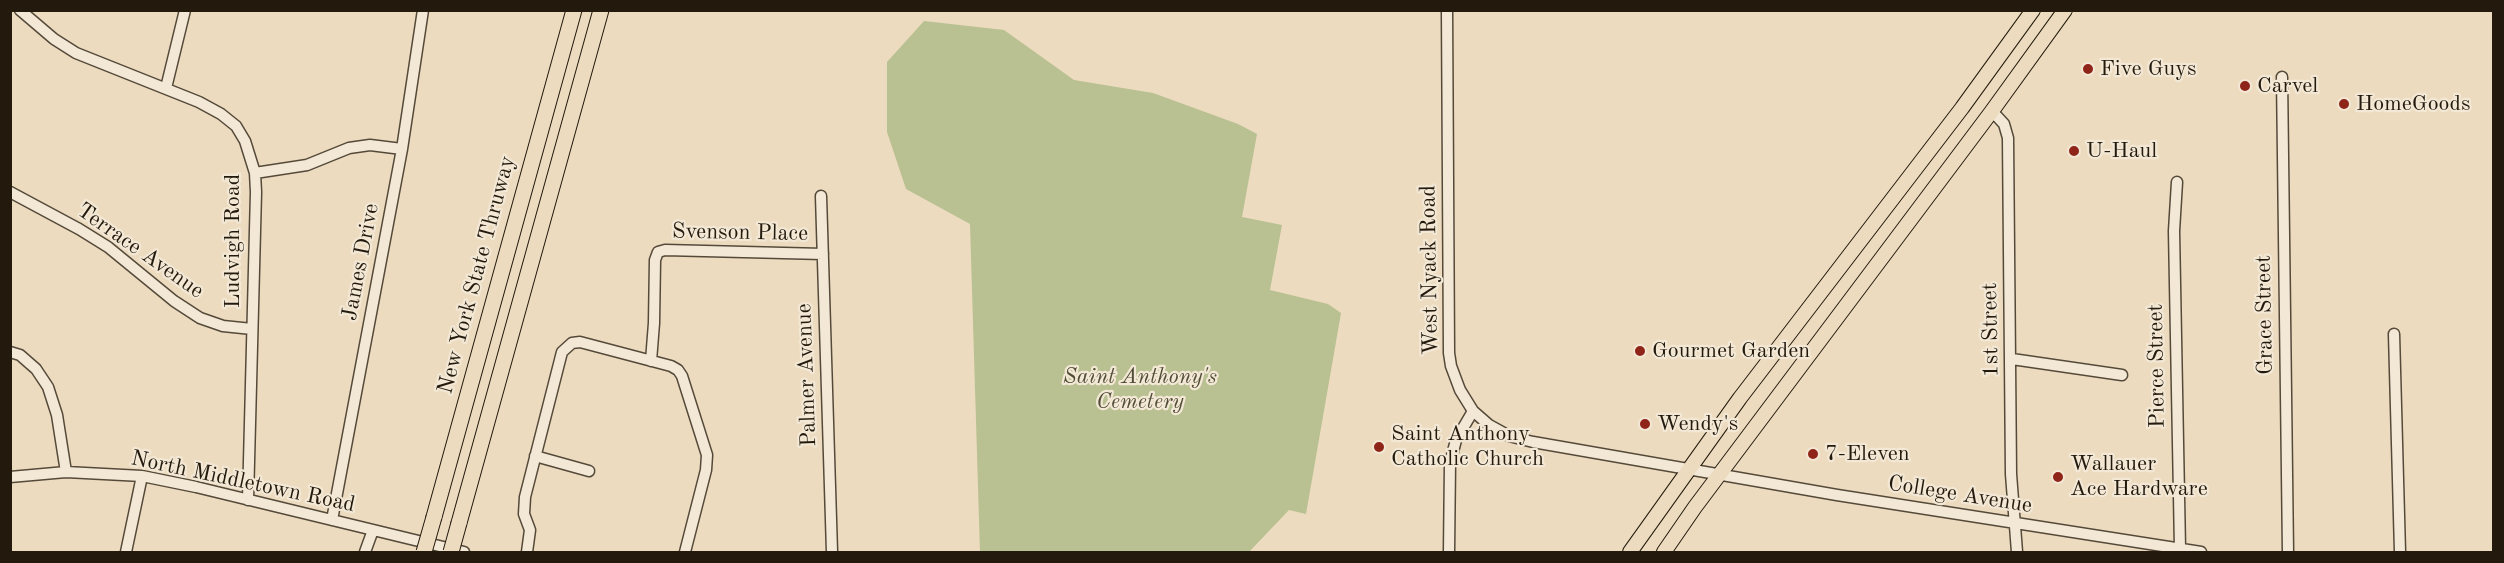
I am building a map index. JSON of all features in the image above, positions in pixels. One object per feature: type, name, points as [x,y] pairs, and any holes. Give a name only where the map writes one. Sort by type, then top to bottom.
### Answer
[{"type":"highway","name":"New York State Thruway","points":[[424,552],[574,10]]},
{"type":"highway","points":[[451,552],[601,10]]},
{"type":"main road","points":[[1630,552],[1688,469],[2033,10]]},
{"type":"main road","points":[[1664,552],[1719,474],[1992,111],[2065,10]]},
{"type":"street","name":"Ludvigh Road","points":[[20,10],[54,39],[76,53],[166,88],[221,114],[236,126],[245,141],[255,173],[248,500]]},
{"type":"street","points":[[166,88],[185,10]]},
{"type":"street","name":"James Drive","points":[[332,520],[402,149],[423,10]]},
{"type":"street","name":"West Nyack Road","points":[[1447,10],[1449,353],[1457,384],[1473,411]]},
{"type":"street","name":"Grace Street","points":[[2282,77],[2288,552]]},
{"type":"street","name":"1st Street","points":[[1992,111],[2004,124],[2008,138],[2012,474],[2018,552]]},
{"type":"street","points":[[255,173],[307,165],[349,148],[370,145],[402,149]]},
{"type":"street","name":"Pierce Street","points":[[2176,182],[2174,231],[2180,549]]},
{"type":"street","name":"Terrace Avenue","points":[[10,192],[80,229],[108,247],[174,301],[200,318],[223,326],[252,329]]},
{"type":"street","name":"Palmer Avenue","points":[[821,196],[832,552]]},
{"type":"street","name":"Svenson Place","points":[[651,361],[655,260],[658,252],[665,250],[823,254]]},
{"type":"street","points":[[2394,334],[2400,552]]},
{"type":"street","points":[[527,552],[530,530],[523,505],[535,456],[562,351],[572,343],[580,342],[671,366],[678,369],[682,376],[706,448],[706,470],[686,552]]},
{"type":"street","points":[[10,352],[20,355],[36,369],[48,387],[57,415],[66,472]]},
{"type":"street","points":[[2012,359],[2122,375]]},
{"type":"street","points":[[1449,552],[1450,463],[1456,440],[1473,411]]},
{"type":"street","name":"College Avenue","points":[[1473,411],[1498,431],[1520,439],[2017,524],[2201,552]]},
{"type":"street","points":[[535,456],[589,471]]},
{"type":"street","name":"North Middletown Road","points":[[10,477],[66,472],[142,476],[464,552]]},
{"type":"street","points":[[126,552],[142,476]]},
{"type":"street","points":[[365,552],[373,530]]},
{"type":"green space","name":"Saint Anthony's Cemetery","points":[[924,21],[1004,30],[1074,80],[1153,93],[1238,124],[1257,134],[1242,217],[1282,225],[1270,290],[1328,304],[1341,313],[1306,514],[1289,510],[1249,552],[980,552],[970,224],[906,189],[887,132],[887,62]]},
{"type":"place","name":"Five Guys","points":[[2088,69]]},
{"type":"place","name":"Carvel","points":[[2245,86]]},
{"type":"place","name":"HomeGoods","points":[[2344,104]]},
{"type":"place","name":"U-Haul","points":[[2074,151]]},
{"type":"place","name":"Gourmet Garden","points":[[1640,351]]},
{"type":"place","name":"Wendy's","points":[[1645,424]]},
{"type":"place","name":"Saint Anthony Catholic Church","points":[[1379,447]]},
{"type":"place","name":"7-Eleven","points":[[1813,454]]},
{"type":"place","name":"Wallauer Ace Hardware","points":[[2058,477]]}]
